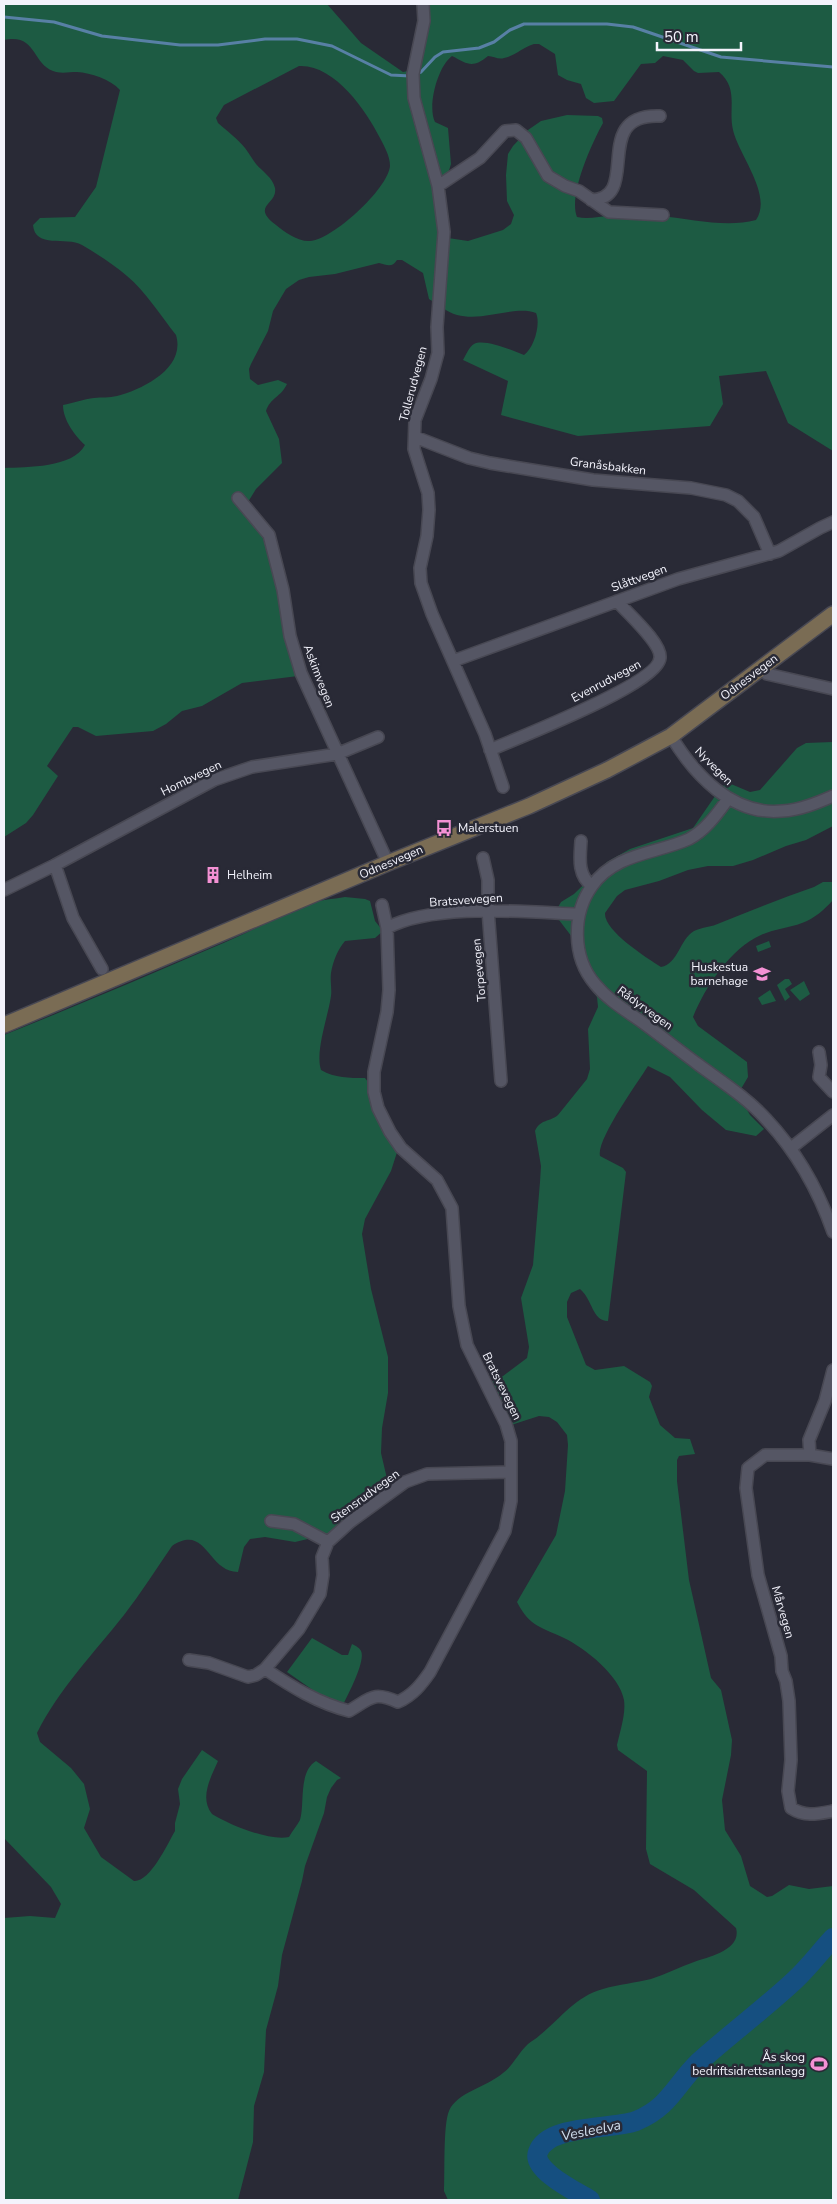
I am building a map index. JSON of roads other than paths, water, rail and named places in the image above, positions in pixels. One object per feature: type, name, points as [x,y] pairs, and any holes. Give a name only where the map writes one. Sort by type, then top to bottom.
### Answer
[{"type":"main road","name":"Odnesvegen","points":[[4,1026],[388,862],[529,806],[607,770],[671,736],[833,614]]},
{"type":"street","name":"Tollerudvegen","points":[[423,4],[424,21],[413,74],[414,98],[438,186],[444,232],[437,327],[438,353],[431,380],[415,420],[414,449],[428,493],[430,510],[420,568],[421,583],[490,750],[503,787]]},
{"type":"street","points":[[591,200],[600,200],[607,197],[613,190],[623,131],[633,121],[647,116],[660,116]]},
{"type":"street","points":[[438,186],[480,158],[505,132],[516,130],[526,138],[548,176],[565,186],[579,191],[609,212],[663,215]]},
{"type":"street","name":"Granåsbakken","points":[[415,437],[469,458],[490,463],[594,480],[691,488],[726,495],[738,501],[754,517],[770,554]]},
{"type":"street","name":"Askimvegen","points":[[238,498],[269,535],[278,568],[290,636],[301,673],[388,862]]},
{"type":"street","name":"Slåttvegen","points":[[453,661],[678,578],[770,554],[794,544],[833,522]]},
{"type":"street","name":"Evenrudvegen","points":[[490,750],[603,701],[647,676],[658,666],[661,657],[657,646],[616,601]]},
{"type":"street","points":[[767,674],[833,689]]},
{"type":"street","name":"Nyvegen","points":[[671,736],[687,761],[728,799],[757,809],[780,812],[815,804],[833,796]]},
{"type":"street","name":"Hombvegen","points":[[4,890],[56,865],[214,780],[252,767],[337,754],[378,737]]},
{"type":"street","name":"Rådyrvegen","points":[[728,799],[714,818],[700,832],[689,839],[626,859],[609,869],[592,886],[579,914],[580,957],[585,970],[594,983],[612,1002],[747,1102],[766,1119],[804,1166],[819,1196],[833,1232]]},
{"type":"street","points":[[580,841],[579,865],[586,882],[592,886]]},
{"type":"street","name":"Torpevegen","points":[[483,858],[488,880],[488,910],[502,1081]]},
{"type":"street","points":[[56,865],[73,918],[102,969]]},
{"type":"street","name":"Bratsvevegen","points":[[265,1669],[293,1688],[319,1701],[349,1711],[373,1697],[383,1695],[398,1702],[408,1698],[430,1672],[505,1531],[511,1501],[511,1441],[506,1424],[467,1345],[459,1306],[452,1208],[437,1180],[401,1148],[390,1132],[378,1108],[374,1092],[374,1072],[387,1012],[389,990],[387,928],[382,905]]},
{"type":"street","name":"Bratsvevegen","points":[[387,928],[400,921],[414,918],[488,910],[579,914]]},
{"type":"street","points":[[819,1052],[821,1065],[819,1077],[833,1092]]},
{"type":"street","points":[[791,1148],[833,1115]]},
{"type":"street","points":[[810,1455],[808,1440],[826,1401],[833,1370]]},
{"type":"street","name":"Mårvegen","points":[[833,1459],[810,1455],[765,1455],[748,1468],[746,1488],[758,1575],[781,1656],[782,1672],[786,1681],[789,1701],[791,1760],[788,1791],[791,1808],[801,1814],[819,1814],[833,1811]]},
{"type":"street","name":"Stensrudvegen","points":[[265,1669],[299,1628],[320,1594],[324,1575],[322,1557],[328,1542],[350,1522],[405,1482],[427,1474],[510,1472]]},
{"type":"street","name":"Stensrudvegen","points":[[271,1521],[294,1524],[328,1542]]},
{"type":"street","points":[[189,1660],[210,1663],[248,1677],[256,1675],[265,1669]]},
{"type":"waterway","points":[[4,17],[54,22],[102,36],[180,45],[218,45],[265,39],[297,39],[332,46],[391,75],[410,76]]},
{"type":"waterway","points":[[416,74],[421,72],[435,57],[443,52],[479,48],[494,42],[510,30],[524,24],[607,24],[633,27],[721,57],[833,67]]},
{"type":"waterway","name":"Vesleelva","points":[[590,2200],[556,2180],[541,2166],[538,2152],[544,2143],[567,2132],[636,2121],[657,2109],[699,2062],[795,1980],[833,1938]]},
{"type":"place","name":"Malerstuen","points":[[444,828]]},
{"type":"place","name":"Helheim","points":[[213,875]]},
{"type":"place","name":"Huskestua barnehage","points":[[762,974]]},
{"type":"place","name":"Ås skog bedriftsidrettsanlegg","points":[[819,2064]]}]
